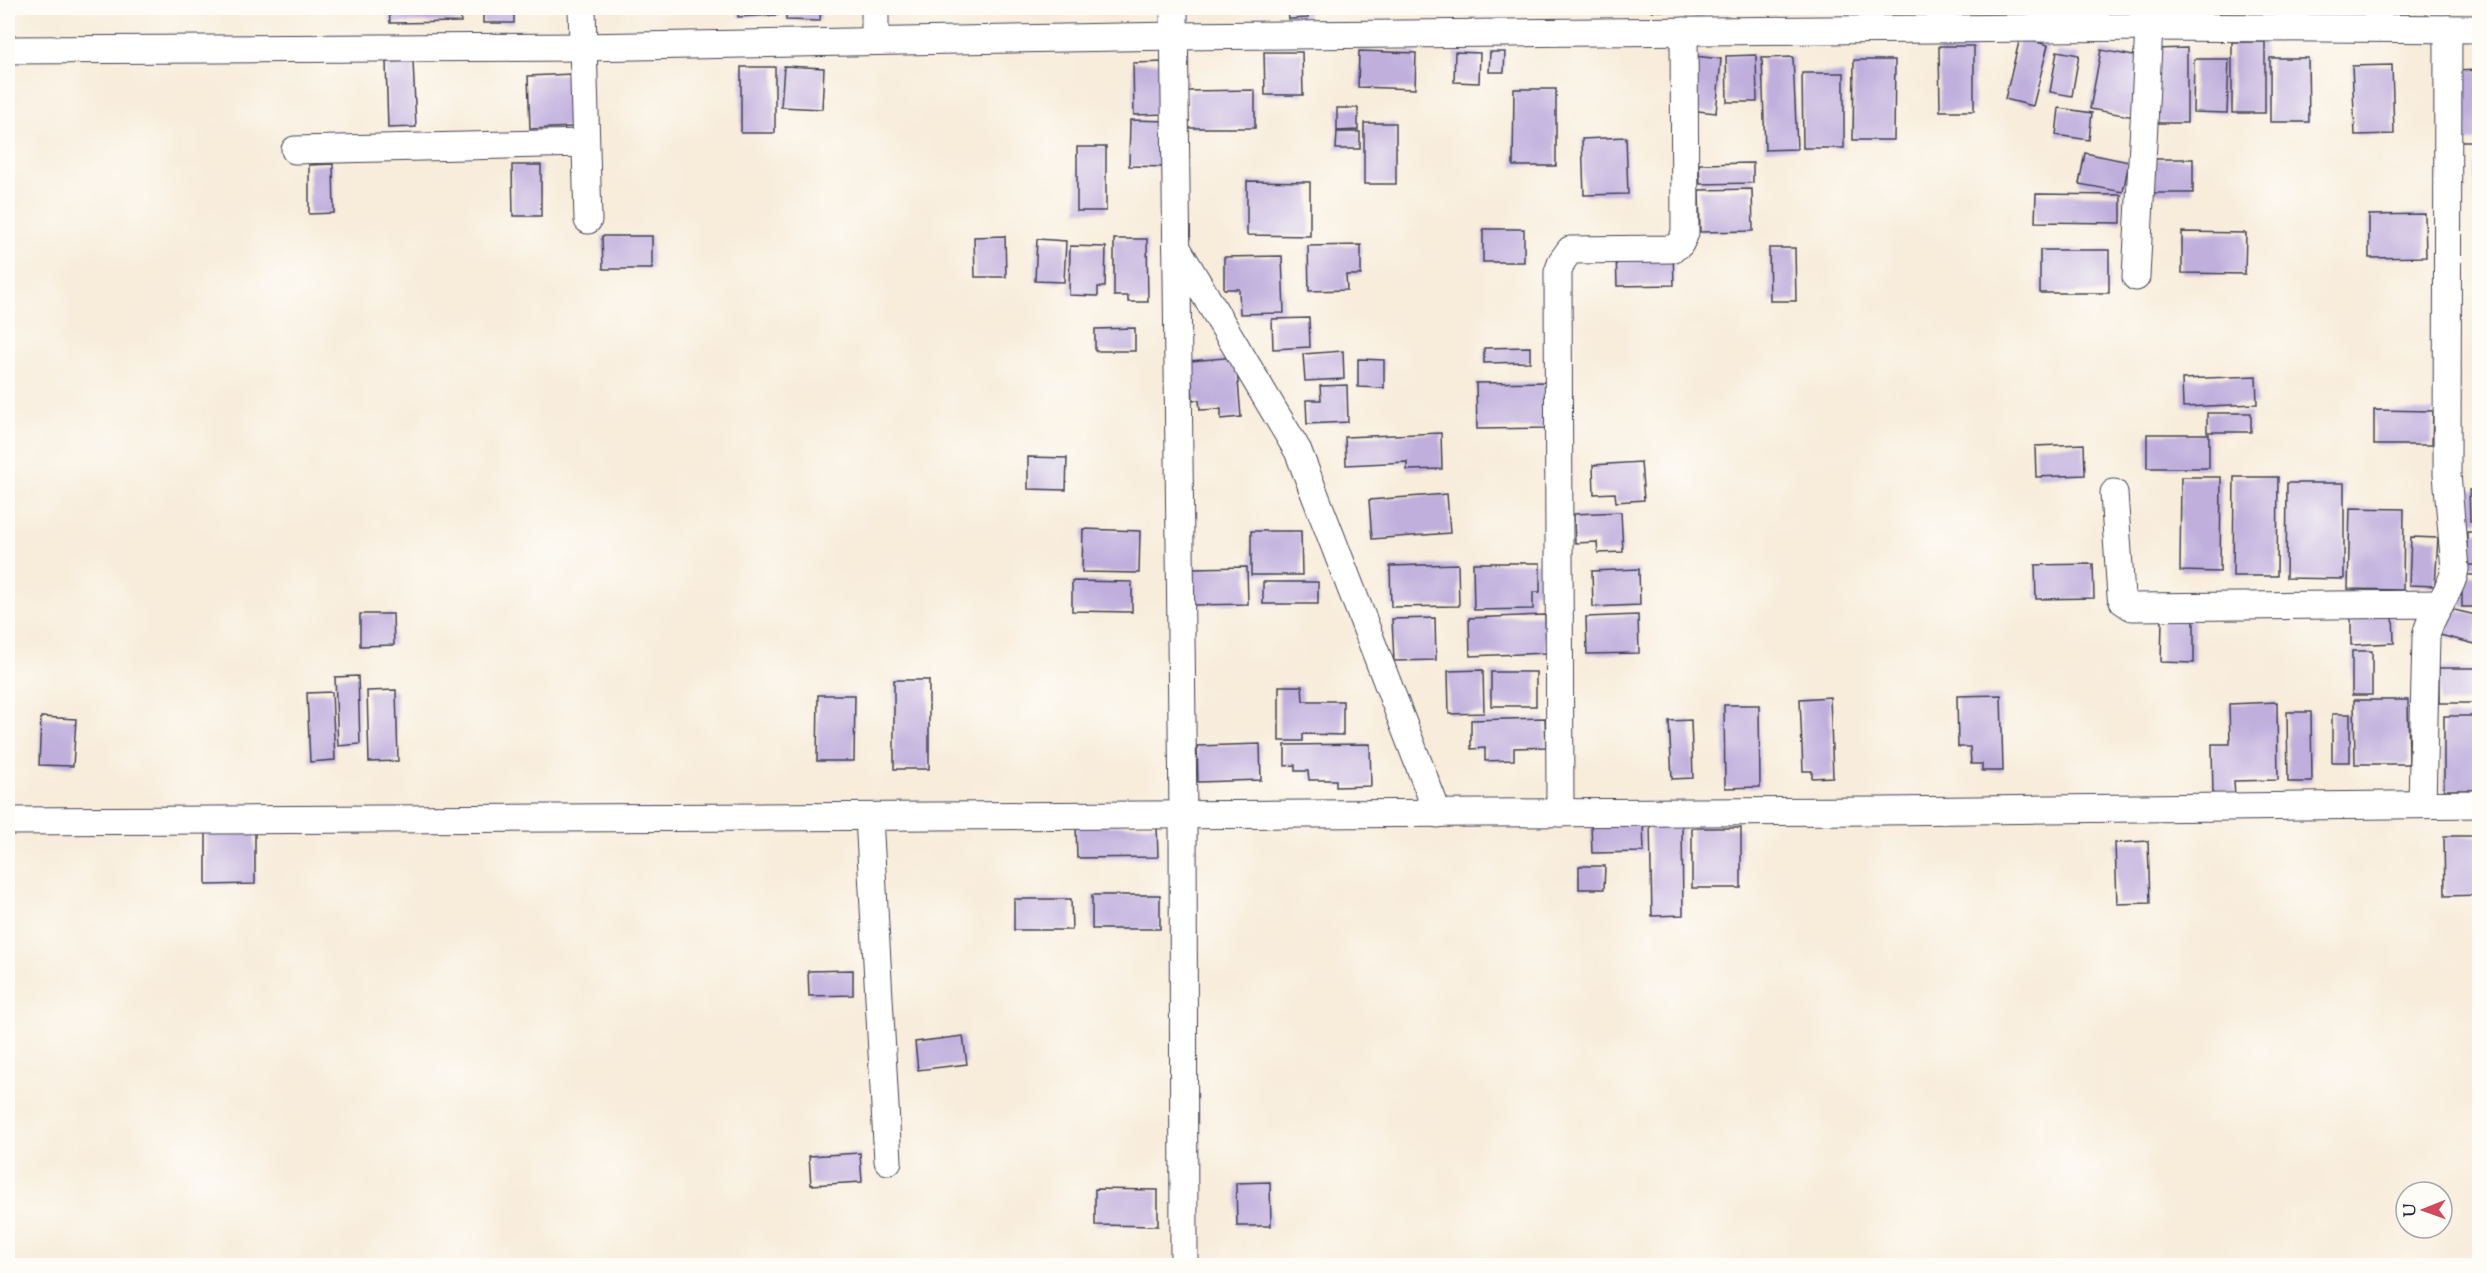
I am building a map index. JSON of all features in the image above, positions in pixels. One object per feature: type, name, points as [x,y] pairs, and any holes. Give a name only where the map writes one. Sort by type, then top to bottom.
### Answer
[{"type":"street","points":[[582,8],[588,220]]},
{"type":"street","points":[[875,8],[875,41]]},
{"type":"street","points":[[1174,8],[1183,815],[1184,1266]]},
{"type":"street","points":[[8,50],[582,47],[1174,36],[1684,32],[1946,18],[2149,27],[2342,18],[2448,29],[2480,29]]},
{"type":"street","points":[[2136,277],[2149,27]]},
{"type":"street","points":[[2422,803],[2427,627],[2453,580],[2455,568],[2447,474],[2448,29]]},
{"type":"street","points":[[1560,813],[1558,272],[1570,250],[1672,249],[1680,244],[1685,232],[1684,32]]},
{"type":"street","points":[[295,150],[585,143]]},
{"type":"street","points":[[1177,248],[1298,451],[1438,814]]},
{"type":"street","points":[[2114,493],[2121,596],[2123,601],[2132,607],[2440,604]]},
{"type":"street","points":[[8,821],[1438,814],[2480,804]]},
{"type":"street","points":[[869,817],[888,1161]]},
{"type":"building","points":[[389,8],[460,8],[461,22],[390,23]]},
{"type":"building","points":[[483,8],[514,8],[514,23],[483,23]]},
{"type":"building","points":[[738,8],[777,8],[778,15],[738,17]]},
{"type":"building","points":[[786,8],[821,8],[820,21],[786,20]]},
{"type":"building","points":[[930,8],[975,8],[975,12],[930,13]]},
{"type":"building","points":[[1288,8],[1308,8],[1308,18],[1289,19]]},
{"type":"building","points":[[1650,8],[1685,8],[1685,11],[1650,11]]},
{"type":"building","points":[[2253,8],[2289,8],[2289,10],[2253,10]]},
{"type":"building","points":[[2020,38],[2048,45],[2033,106],[2005,99]]},
{"type":"building","points":[[2232,42],[2265,42],[2265,113],[2232,113]]},
{"type":"building","points":[[1939,46],[1974,46],[1974,111],[1940,111]]},
{"type":"building","points":[[2187,48],[2187,123],[2154,123],[2154,49]]},
{"type":"building","points":[[2101,50],[2145,58],[2134,117],[2090,109]]},
{"type":"building","points":[[1359,51],[1416,53],[1415,89],[1358,87]]},
{"type":"building","points":[[2057,51],[2079,55],[2072,96],[2050,92]]},
{"type":"building","points":[[1264,52],[1302,52],[1303,95],[1265,95]]},
{"type":"building","points":[[1455,52],[1480,53],[1479,83],[1454,82]]},
{"type":"building","points":[[1490,52],[1505,52],[1504,72],[1489,72]]},
{"type":"building","points":[[1756,55],[1757,102],[1727,102],[1726,56]]},
{"type":"building","points":[[1694,56],[1721,59],[1716,113],[1689,110]]},
{"type":"building","points":[[1793,57],[1797,149],[1765,150],[1762,58]]},
{"type":"building","points":[[2270,58],[2308,58],[2309,122],[2270,122]]},
{"type":"building","points":[[2194,59],[2229,59],[2227,113],[2193,112]]},
{"type":"building","points":[[1854,60],[1895,60],[1894,140],[1853,140]]},
{"type":"building","points":[[413,61],[416,127],[388,128],[386,62]]},
{"type":"building","points":[[1165,62],[1166,114],[1134,115],[1133,63]]},
{"type":"building","points":[[2392,65],[2394,134],[2355,135],[2352,66]]},
{"type":"building","points":[[784,66],[824,68],[822,109],[781,107]]},
{"type":"building","points":[[741,67],[775,67],[775,133],[741,133]]},
{"type":"building","points":[[2480,70],[2480,141],[2455,141],[2455,71]]},
{"type":"building","points":[[1802,73],[1844,73],[1844,148],[1803,148]]},
{"type":"building","points":[[572,74],[574,127],[530,129],[528,76]]},
{"type":"building","points":[[1514,89],[1556,89],[1556,166],[1513,166]]},
{"type":"building","points":[[1255,90],[1255,128],[1189,128],[1188,91]]},
{"type":"building","points":[[1337,108],[1358,108],[1358,130],[1337,131]]},
{"type":"building","points":[[2059,108],[2092,113],[2089,140],[2056,135]]},
{"type":"building","points":[[1130,120],[1168,121],[1167,167],[1129,166]]},
{"type":"building","points":[[1364,123],[1396,123],[1396,184],[1364,184]]},
{"type":"building","points":[[1337,132],[1360,132],[1360,149],[1336,149]]},
{"type":"building","points":[[1626,137],[1628,194],[1584,195],[1582,139]]},
{"type":"building","points":[[1077,147],[1106,147],[1106,211],[1077,211]]},
{"type":"building","points":[[2085,153],[2129,162],[2123,192],[2079,184]]},
{"type":"building","points":[[2154,159],[2193,159],[2193,193],[2154,193]]},
{"type":"building","points":[[1753,163],[1753,183],[1700,184],[1699,164]]},
{"type":"building","points":[[333,164],[334,213],[309,214],[309,165]]},
{"type":"building","points":[[2475,164],[2480,164],[2480,198],[2475,198]]},
{"type":"building","points":[[512,165],[541,165],[541,216],[513,216]]},
{"type":"building","points":[[1247,181],[1310,182],[1310,236],[1247,235]]},
{"type":"building","points":[[1752,189],[1753,231],[1700,232],[1699,190]]},
{"type":"building","points":[[2036,194],[2121,195],[2121,223],[2035,222]]},
{"type":"building","points":[[2425,214],[2426,257],[2369,258],[2369,215]]},
{"type":"building","points":[[1483,229],[1524,229],[1524,262],[1483,262]]},
{"type":"building","points":[[2182,232],[2246,233],[2245,274],[2182,273]]},
{"type":"building","points":[[602,236],[652,236],[652,269],[603,269]]},
{"type":"building","points":[[1005,236],[1006,277],[975,277],[974,237]]},
{"type":"building","points":[[1037,239],[1066,241],[1064,282],[1035,281]]},
{"type":"building","points":[[1114,239],[1147,239],[1148,302],[1128,302],[1128,296],[1114,296]]},
{"type":"building","points":[[1361,245],[1361,275],[1346,275],[1347,290],[1309,291],[1308,246]]},
{"type":"building","points":[[1070,246],[1106,247],[1105,287],[1098,287],[1098,296],[1069,295]]},
{"type":"building","points":[[1769,248],[1795,248],[1796,301],[1770,301]]},
{"type":"building","points":[[2040,250],[2109,250],[2109,293],[2040,293]]},
{"type":"building","points":[[1673,251],[1674,285],[1617,286],[1616,252]]},
{"type":"building","points":[[1282,256],[1284,313],[1240,314],[1239,289],[1224,289],[1224,257]]},
{"type":"building","points":[[1309,318],[1310,347],[1273,349],[1272,319]]},
{"type":"building","points":[[1135,328],[1135,351],[1095,351],[1095,329]]},
{"type":"building","points":[[1530,347],[1530,362],[1484,363],[1484,348]]},
{"type":"building","points":[[1343,351],[1344,379],[1305,381],[1303,354]]},
{"type":"building","points":[[1236,357],[1241,417],[1221,419],[1221,409],[1200,410],[1199,400],[1193,400],[1190,361]]},
{"type":"building","points":[[1358,359],[1384,360],[1384,388],[1358,387]]},
{"type":"building","points":[[2256,376],[2257,404],[2183,407],[2182,379]]},
{"type":"building","points":[[1546,382],[1547,428],[1477,429],[1476,383]]},
{"type":"building","points":[[1347,385],[1348,422],[1307,424],[1306,400],[1321,400],[1320,386]]},
{"type":"building","points":[[2374,410],[2433,411],[2432,445],[2374,445]]},
{"type":"building","points":[[2207,413],[2251,413],[2251,432],[2207,432]]},
{"type":"building","points":[[1441,433],[1442,469],[1407,470],[1407,462],[1346,465],[1345,437]]},
{"type":"building","points":[[2147,434],[2209,434],[2209,468],[2147,468]]},
{"type":"building","points":[[2084,444],[2085,475],[2036,477],[2035,446]]},
{"type":"building","points":[[1028,457],[1067,458],[1066,490],[1028,489]]},
{"type":"building","points":[[1641,462],[1644,500],[1616,502],[1615,493],[1594,494],[1593,465]]},
{"type":"building","points":[[2181,477],[2221,477],[2220,572],[2180,571]]},
{"type":"building","points":[[2234,477],[2278,477],[2277,576],[2233,576]]},
{"type":"building","points":[[2287,483],[2344,483],[2344,579],[2286,578]]},
{"type":"building","points":[[2469,490],[2480,490],[2480,521],[2470,521]]},
{"type":"building","points":[[1447,494],[1450,533],[1372,539],[1369,500]]},
{"type":"building","points":[[2350,508],[2404,509],[2403,590],[2348,589]]},
{"type":"building","points":[[1621,512],[1623,552],[1598,553],[1597,542],[1575,543],[1574,514]]},
{"type":"building","points":[[1083,529],[1140,531],[1139,573],[1082,572]]},
{"type":"building","points":[[1251,531],[1301,531],[1302,575],[1251,575]]},
{"type":"building","points":[[2467,532],[2480,532],[2480,565],[2467,565]]},
{"type":"building","points":[[2411,537],[2438,538],[2435,586],[2409,585]]},
{"type":"building","points":[[1473,563],[1540,563],[1540,592],[1533,592],[1533,609],[1474,610]]},
{"type":"building","points":[[1458,564],[1459,606],[1391,607],[1390,566]]},
{"type":"building","points":[[2093,564],[2094,598],[2036,599],[2035,565]]},
{"type":"building","points":[[1247,567],[1248,604],[1193,605],[1192,568]]},
{"type":"building","points":[[1639,569],[1640,605],[1593,607],[1592,571]]},
{"type":"building","points":[[2462,575],[2480,575],[2480,607],[2462,607]]},
{"type":"building","points":[[1072,581],[1132,582],[1132,612],[1072,611]]},
{"type":"building","points":[[1263,582],[1318,582],[1318,604],[1263,604]]},
{"type":"building","points":[[2446,608],[2480,616],[2475,644],[2440,635]]},
{"type":"building","points":[[2393,612],[2394,643],[2351,645],[2351,614]]},
{"type":"building","points":[[360,614],[393,614],[394,645],[360,646]]},
{"type":"building","points":[[1545,615],[1546,653],[1470,656],[1469,618]]},
{"type":"building","points":[[1638,615],[1639,653],[1587,654],[1586,617]]},
{"type":"building","points":[[1435,618],[1436,660],[1394,661],[1392,619]]},
{"type":"building","points":[[2162,620],[2194,620],[2194,663],[2161,662]]},
{"type":"building","points":[[2352,651],[2372,651],[2372,695],[2352,695]]},
{"type":"building","points":[[2439,668],[2480,668],[2480,703],[2439,703]]},
{"type":"building","points":[[1483,670],[1484,713],[1449,714],[1448,671]]},
{"type":"building","points":[[1491,672],[1536,672],[1536,706],[1491,706]]},
{"type":"building","points":[[358,676],[360,744],[338,746],[335,677]]},
{"type":"building","points":[[894,680],[929,680],[929,769],[894,769]]},
{"type":"building","points":[[1279,686],[1302,686],[1303,701],[1343,701],[1343,735],[1303,734],[1303,741],[1279,741]]},
{"type":"building","points":[[396,690],[398,761],[369,762],[367,691]]},
{"type":"building","points":[[332,692],[335,760],[310,762],[307,693]]},
{"type":"building","points":[[818,695],[855,695],[854,761],[817,761]]},
{"type":"building","points":[[2001,695],[2003,771],[1982,771],[1982,764],[1971,764],[1970,747],[1958,747],[1957,696]]},
{"type":"building","points":[[1830,697],[1833,777],[1812,778],[1812,771],[1803,771],[1800,699]]},
{"type":"building","points":[[2354,700],[2408,700],[2409,764],[2355,764]]},
{"type":"building","points":[[2277,702],[2278,780],[2234,781],[2235,796],[2213,796],[2212,744],[2230,744],[2229,704]]},
{"type":"building","points":[[1724,705],[1759,705],[1760,787],[1725,788]]},
{"type":"building","points":[[8,709],[10,709],[10,770],[8,770]]},
{"type":"building","points":[[2287,712],[2311,712],[2312,782],[2288,782]]},
{"type":"building","points":[[2332,714],[2350,714],[2350,762],[2332,762]]},
{"type":"building","points":[[2444,716],[2480,716],[2480,790],[2444,790]]},
{"type":"building","points":[[41,717],[76,719],[73,766],[39,765]]},
{"type":"building","points":[[1545,718],[1546,747],[1514,748],[1514,760],[1485,761],[1485,748],[1471,749],[1471,720]]},
{"type":"building","points":[[1691,720],[1693,778],[1672,779],[1669,721]]},
{"type":"building","points":[[1260,744],[1261,780],[1198,782],[1197,746]]},
{"type":"building","points":[[1370,744],[1371,786],[1336,787],[1336,780],[1309,780],[1308,771],[1295,771],[1295,765],[1285,766],[1285,745]]},
{"type":"building","points":[[1650,823],[1682,823],[1683,915],[1652,916]]},
{"type":"building","points":[[1643,824],[1644,852],[1592,853],[1591,825]]},
{"type":"building","points":[[1157,825],[1158,857],[1077,858],[1076,826]]},
{"type":"building","points":[[1692,828],[1741,828],[1741,888],[1692,888]]},
{"type":"building","points":[[255,832],[255,884],[206,885],[206,833]]},
{"type":"building","points":[[2444,836],[2480,836],[2480,895],[2445,896]]},
{"type":"building","points":[[2148,841],[2150,903],[2117,904],[2115,843]]},
{"type":"building","points":[[1579,866],[1605,866],[1604,889],[1579,889]]},
{"type":"building","points":[[1092,895],[1160,895],[1160,929],[1092,929]]},
{"type":"building","points":[[1014,899],[1071,899],[1072,930],[1014,930]]},
{"type":"building","points":[[853,970],[853,995],[809,996],[808,971]]},
{"type":"building","points":[[963,1036],[967,1064],[918,1070],[915,1042]]},
{"type":"building","points":[[860,1153],[862,1182],[811,1185],[809,1156]]},
{"type":"building","points":[[1270,1182],[1271,1226],[1237,1226],[1236,1183]]},
{"type":"building","points":[[1095,1189],[1158,1190],[1158,1226],[1095,1225]]}]
